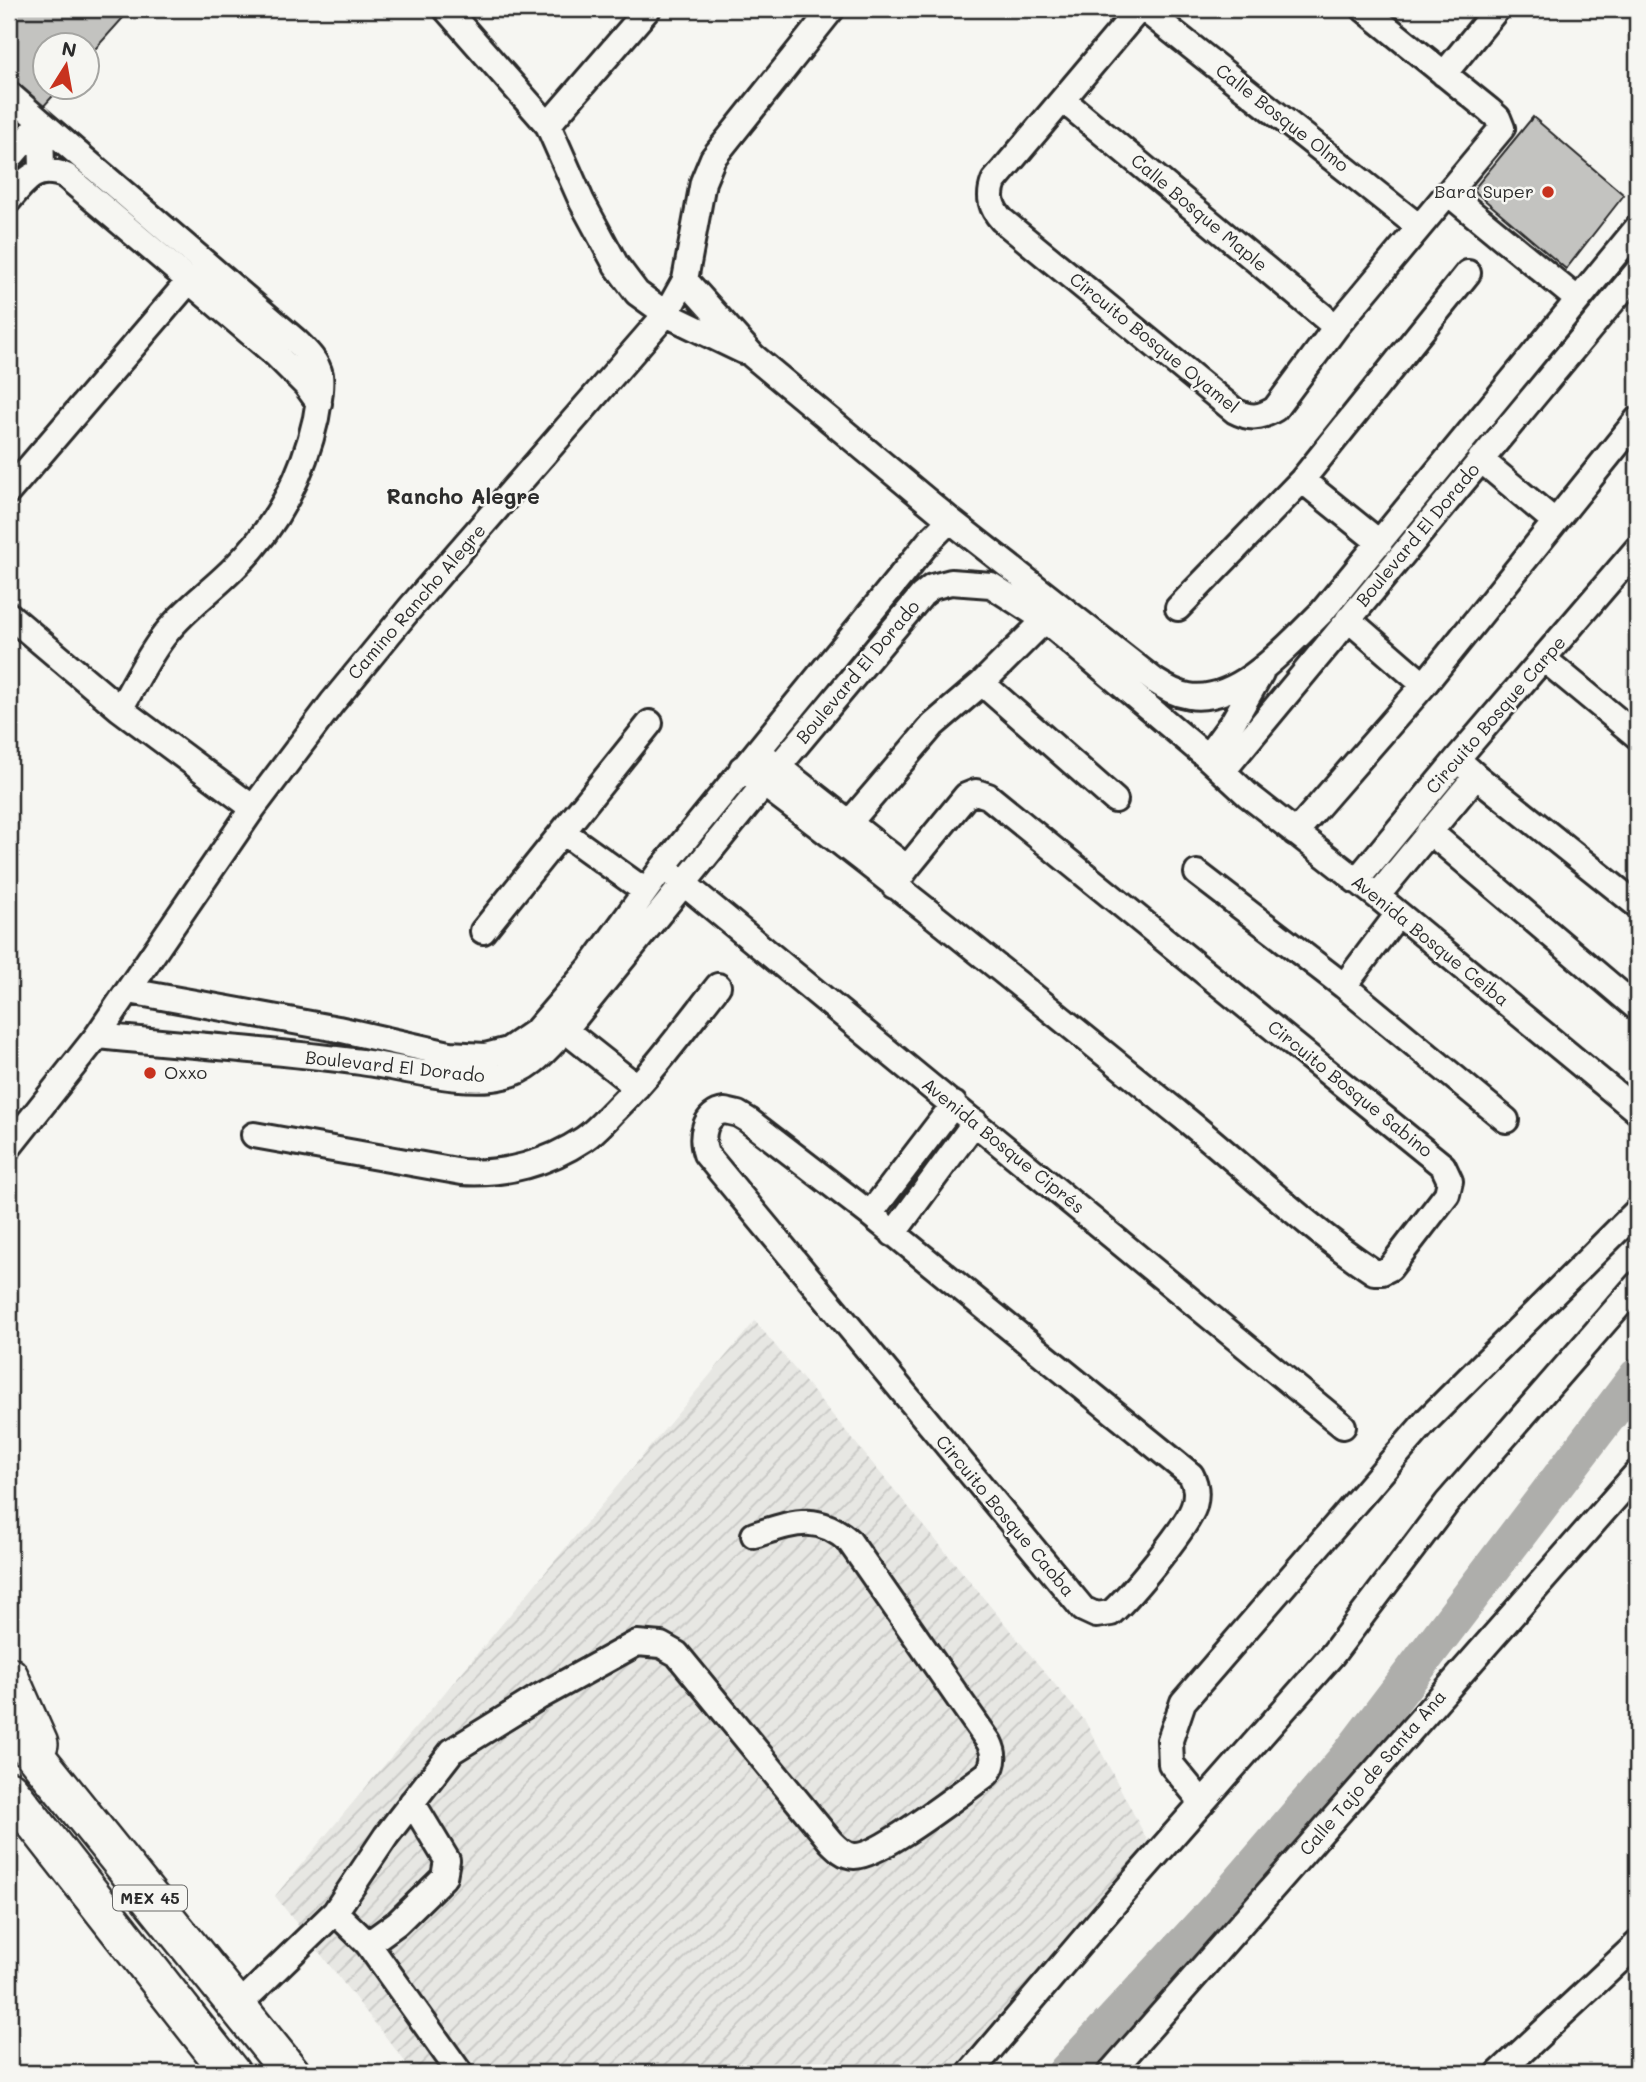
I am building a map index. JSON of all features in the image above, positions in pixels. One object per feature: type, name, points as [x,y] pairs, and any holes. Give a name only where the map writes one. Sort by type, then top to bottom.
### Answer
[{"type":"highway","points":[[9,1676],[55,1781]]},
{"type":"highway","name":"MEX 45","points":[[9,1723],[290,2073]]},
{"type":"highway","name":"MEX 45","points":[[9,1790],[231,2073]]},
{"type":"street","name":"Boulevard El Dorado","points":[[446,9],[548,125],[582,202],[617,265],[637,293],[666,314],[753,356]]},
{"type":"street","points":[[548,125],[648,9]]},
{"type":"street","name":"Camino Rancho Alegre","points":[[129,991],[253,808],[331,703],[666,314],[685,280],[703,182],[713,158],[832,9]]},
{"type":"street","name":"Circuito Bosque Oyamel","points":[[1139,9],[995,181],[990,195],[991,204],[1002,220],[1242,415],[1260,417],[1275,409],[1336,327],[1502,128],[1498,118],[1364,9]]},
{"type":"street","name":"Calle Bosque Olmo","points":[[1144,9],[1419,227]]},
{"type":"street","points":[[1444,74],[1497,9]]},
{"type":"street","points":[[9,94],[194,252],[308,354],[320,374],[319,403],[306,454],[293,488],[257,543],[237,566],[185,611],[165,634],[120,709]]},
{"type":"street","name":"Calle Bosque Maple","points":[[1063,100],[1336,327]]},
{"type":"street","points":[[9,159],[41,122]]},
{"type":"street","points":[[41,122],[42,171]]},
{"type":"street","points":[[9,200],[30,177],[42,171],[54,171],[78,185],[292,370],[319,403]]},
{"type":"street","points":[[1448,193],[1578,300]]},
{"type":"street","name":"Boulevard El Dorado","points":[[685,280],[753,356],[950,520],[1130,662],[1174,692],[1192,697],[1224,692],[1242,683],[1265,667],[1322,612],[1637,228]]},
{"type":"street","name":"Boulevard El Dorado","points":[[97,1036],[333,1060],[477,1079],[519,1072],[536,1061],[565,1030],[922,595],[932,587],[951,582],[991,585],[1045,620],[1215,764],[1265,724],[1348,619],[1637,272]]},
{"type":"street","points":[[1178,608],[1302,480],[1468,273]]},
{"type":"street","points":[[9,491],[189,281]]},
{"type":"street","points":[[1295,833],[1424,685],[1637,419]]},
{"type":"street","points":[[1480,459],[1554,521]]},
{"type":"street","points":[[1302,480],[1380,543]]},
{"type":"street","name":"Boulevard El Dorado","points":[[129,991],[338,1029],[449,1054],[485,1056],[508,1050],[536,1031],[590,968],[663,867],[930,540],[950,520]]},
{"type":"street","name":"Circuito Bosque Carpe","points":[[1356,881],[1457,758],[1634,560]]},
{"type":"street","points":[[9,615],[120,709],[253,808]]},
{"type":"street","points":[[1348,619],[1424,685]]},
{"type":"street","points":[[849,823],[933,725],[982,683],[1045,620]]},
{"type":"street","points":[[1544,659],[1637,736]]},
{"type":"street","points":[[1215,764],[1234,720],[1265,667]]},
{"type":"street","points":[[982,683],[1115,800]]},
{"type":"street","points":[[483,931],[650,723]]},
{"type":"street","points":[[1457,758],[1637,905]]},
{"type":"street","name":"Circuito Bosque Sabino","points":[[750,759],[901,877],[1185,1120],[1312,1225],[1374,1272],[1390,1268],[1447,1194],[1450,1181],[1443,1166],[988,796],[976,792],[966,796],[901,877]]},
{"type":"street","name":"Avenida Bosque Ceiba","points":[[1215,764],[1248,795],[1377,896],[1637,1111]]},
{"type":"street","name":"Circuito Bosque Sabino","points":[[772,776],[849,823],[901,877]]},
{"type":"street","name":"Circuito Bosque Carpe","points":[[1377,896],[1476,776]]},
{"type":"street","points":[[1429,831],[1637,1008]]},
{"type":"street","points":[[563,832],[645,891]]},
{"type":"street","name":"Avenida Bosque Ciprés","points":[[663,867],[1343,1426]]},
{"type":"street","points":[[1197,873],[1344,986],[1506,1120]]},
{"type":"street","points":[[1344,986],[1398,914]]},
{"type":"street","points":[[254,1135],[462,1172],[484,1174],[531,1164],[584,1139],[637,1087],[718,986]]},
{"type":"street","points":[[9,1147],[129,991]]},
{"type":"street","points":[[195,1046],[205,1006]]},
{"type":"street","points":[[333,1060],[338,1029]]},
{"type":"street","points":[[565,1030],[637,1087]]},
{"type":"street","points":[[870,1214],[954,1104]]},
{"type":"street","name":"Circuito Bosque Caoba","points":[[724,1111],[738,1114],[748,1120],[870,1214],[1191,1475],[1196,1489],[1193,1510],[1165,1549],[1111,1613],[1096,1615],[1083,1609],[706,1154],[703,1136],[710,1117],[724,1111]]},
{"type":"street","points":[[893,1234],[975,1122]]},
{"type":"street","points":[[1202,1802],[1171,1764],[1170,1740],[1183,1702],[1427,1420],[1637,1211]]},
{"type":"street","points":[[970,2073],[1202,1802],[1333,1654],[1447,1503],[1637,1285]]},
{"type":"street","name":"Calle Tajo de Santa Ana","points":[[1110,2073],[1637,1473]]},
{"type":"street","points":[[238,2006],[335,1912],[412,1802],[452,1751],[637,1643],[662,1645],[677,1654],[831,1842],[853,1857],[887,1844],[987,1774],[994,1759],[989,1742],[850,1542],[836,1529],[810,1522],[795,1523],[754,1535]]},
{"type":"street","points":[[368,1944],[397,1923],[444,1877],[447,1860],[412,1802]]},
{"type":"street","points":[[335,1912],[368,1944],[460,2073]]},
{"type":"street","points":[[1499,2073],[1637,1944]]},
{"type":"shaded area","points":[[755,1321],[1085,1721],[1153,1851],[961,2073],[414,2073],[275,1896]]},
{"type":"building","points":[[9,9],[131,9],[102,41],[102,32],[32,32],[32,102],[47,102],[9,145]]},
{"type":"building","name":"Bara Super","points":[[1533,117],[1624,195],[1566,269],[1473,190]]},
{"type":"waterway","points":[[1066,2073],[1223,1903],[1350,1755],[1637,1377]]},
{"type":"place","name":"Bara Super","points":[[1548,192]]},
{"type":"place","name":"Oxxo","points":[[150,1073]]},
{"type":"district","name":"Rancho Alegre","points":[[463,497]]}]
